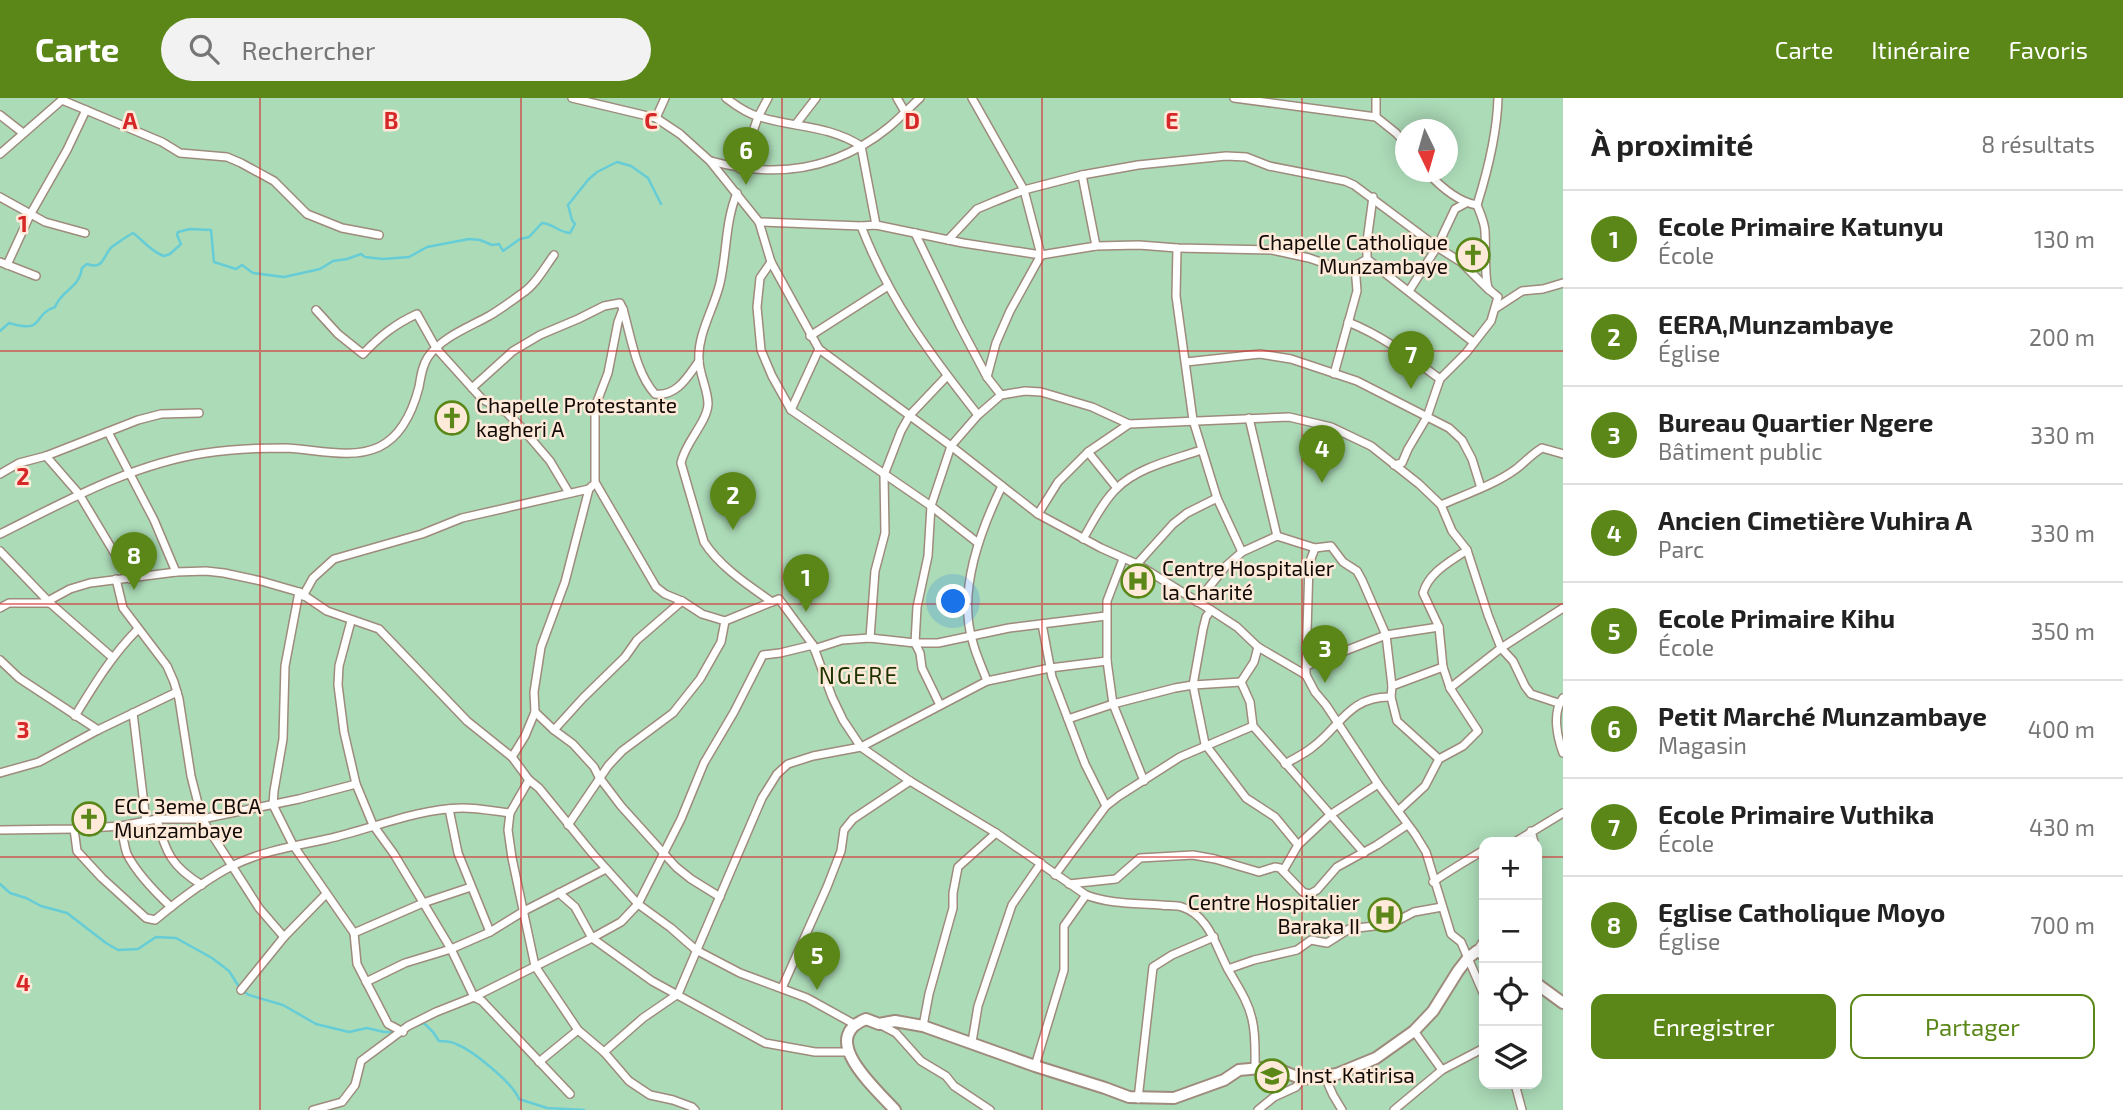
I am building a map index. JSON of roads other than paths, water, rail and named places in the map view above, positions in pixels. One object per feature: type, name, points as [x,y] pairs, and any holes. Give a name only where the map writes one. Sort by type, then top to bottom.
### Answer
[{"type":"street","points":[[572,98],[609,102],[656,118],[680,134],[710,161],[759,222],[771,262],[819,349],[1038,514],[1137,564],[1237,627],[1258,647],[1306,675]]},
{"type":"street","points":[[656,118],[665,98]]},
{"type":"street","points":[[726,98],[758,117],[845,136],[861,146],[876,225]]},
{"type":"street","points":[[740,169],[758,117],[768,98]]},
{"type":"street","points":[[796,124],[816,98]]},
{"type":"street","points":[[897,98],[905,112]]},
{"type":"street","points":[[710,161],[740,169],[811,167],[845,155],[861,146],[890,126],[920,98]]},
{"type":"street","points":[[972,98],[1024,190],[1041,255],[1010,311],[996,343],[988,377]]},
{"type":"street","points":[[1234,98],[1376,117],[1395,132]]},
{"type":"street","points":[[1376,98],[1376,117]]},
{"type":"street","points":[[1489,290],[1485,273],[1488,259],[1485,230],[1477,205],[1488,171],[1498,98]]},
{"type":"street","points":[[0,154],[63,99],[162,142],[180,153],[227,157],[241,163],[274,181],[307,214],[342,228],[379,235]]},
{"type":"street","points":[[36,276],[4,264],[86,110]]},
{"type":"street","points":[[0,115],[23,133]]},
{"type":"street","points":[[948,240],[977,209],[1024,190],[1082,175],[1171,160],[1246,157],[1269,166],[1345,181],[1373,197],[1437,247],[1461,262],[1498,297],[1491,321],[1465,354],[1440,379],[1427,417],[1402,463],[1394,465]]},
{"type":"street","points":[[1082,175],[1096,246]]},
{"type":"street","points":[[1436,182],[1466,203],[1477,205]]},
{"type":"street","points":[[737,193],[730,209],[720,283],[702,336],[699,361],[708,404],[704,417],[683,451],[681,463],[704,542],[711,553],[772,602]]},
{"type":"street","points":[[0,197],[45,222],[85,233]]},
{"type":"street","points":[[1367,259],[1373,197]]},
{"type":"street","points":[[1409,291],[1437,247],[1455,209],[1466,203]]},
{"type":"street","points":[[759,222],[876,225],[1041,255],[1096,246],[1139,245],[1272,250],[1309,258],[1335,268],[1355,266],[1367,259]]},
{"type":"street","points":[[861,226],[872,257],[905,316],[978,415]]},
{"type":"street","points":[[915,233],[988,377],[1001,395]]},
{"type":"street","points":[[1177,248],[1176,296],[1186,362],[1187,393],[1201,450],[1217,498],[1242,552]]},
{"type":"street","points":[[0,534],[128,472],[208,453],[285,448],[356,453],[379,447],[398,433],[407,419],[424,365],[436,348],[527,290],[554,255]]},
{"type":"street","points":[[1367,259],[1473,342]]},
{"type":"street","points":[[771,262],[760,278],[757,307],[761,350],[790,410],[931,506],[978,543]]},
{"type":"street","points":[[1334,373],[1357,290],[1355,266]]},
{"type":"street","points":[[1496,308],[1522,291],[1563,283]]},
{"type":"street","points":[[810,335],[888,286]]},
{"type":"street","points":[[472,388],[513,351],[540,335],[604,306],[620,303],[640,368],[647,385],[655,394],[662,395],[683,384],[699,361]]},
{"type":"street","points":[[512,757],[535,712],[534,692],[541,647],[565,582],[592,486],[595,407],[608,373],[622,309]]},
{"type":"street","points":[[316,310],[338,334],[363,354],[394,325],[417,314],[436,348],[482,399],[506,412],[520,426],[550,461],[569,493]]},
{"type":"street","points":[[1349,322],[1392,343],[1440,379]]},
{"type":"street","points":[[790,410],[819,349]]},
{"type":"street","points":[[1186,362],[1261,354],[1291,359],[1380,391],[1449,428],[1462,440],[1472,459],[1480,488]]},
{"type":"street","points":[[870,638],[875,571],[885,533],[884,475],[910,415],[947,376]]},
{"type":"street","points":[[940,705],[922,668],[920,653],[915,643],[917,607],[928,556],[931,506],[951,446],[978,415],[1001,395],[1024,390],[1041,392],[1092,407],[1129,424],[1289,417],[1331,427],[1371,446],[1441,505],[1452,531],[1467,550],[1501,648],[1513,661],[1531,694],[1561,700],[1558,741],[1563,753]]},
{"type":"street","points":[[0,474],[19,463],[46,456],[138,420],[161,414],[199,413]]},
{"type":"street","points":[[1249,418],[1278,536]]},
{"type":"street","points":[[1038,514],[1058,482],[1088,452],[1129,424]]},
{"type":"street","points":[[108,432],[154,520],[176,572]]},
{"type":"street","points":[[1441,505],[1516,469],[1527,457],[1542,448],[1563,454]]},
{"type":"street","points":[[1083,539],[1117,488],[1142,471],[1201,450]]},
{"type":"street","points":[[1088,452],[1117,488]]},
{"type":"street","points":[[46,456],[79,494],[130,579]]},
{"type":"street","points":[[405,1029],[388,1024],[357,964],[354,933],[293,845],[273,805],[283,739],[285,666],[301,594],[313,578],[334,559],[422,534],[463,518],[592,486]]},
{"type":"street","points":[[592,486],[656,587],[665,594],[702,614],[724,621],[779,599],[813,647],[843,720],[862,747],[910,781],[996,833],[1086,895],[1105,901],[1181,907],[1201,920],[1214,937],[1228,969],[1244,995],[1255,1036],[1255,1068]]},
{"type":"street","points":[[987,681],[971,638],[968,610],[978,543],[1002,486]]},
{"type":"street","points":[[1137,564],[1173,524],[1217,498]]},
{"type":"street","points":[[1197,602],[1226,566],[1242,552],[1278,536],[1315,548],[1331,546],[1343,562],[1357,572],[1386,635],[1391,697],[1397,720],[1439,759]]},
{"type":"street","points":[[879,1024],[895,1021],[923,1026],[1035,1066],[1138,1098],[1174,1098],[1224,1080],[1239,1070],[1255,1068],[1273,1067],[1302,1079],[1325,1077],[1376,1058],[1414,1031],[1433,1010],[1458,971],[1477,955],[1451,934],[1426,852],[1306,675],[1309,564],[1315,548]]},
{"type":"street","points":[[1398,811],[1425,786],[1439,759],[1463,746],[1478,731],[1450,688],[1443,667],[1439,627],[1423,593],[1425,585],[1437,571],[1467,550]]},
{"type":"street","points":[[0,551],[49,602],[113,658]]},
{"type":"street","points":[[1124,559],[1107,601],[1107,661],[1113,704],[1144,781]]},
{"type":"street","points":[[0,608],[9,603],[49,602],[70,589],[116,579],[205,571],[224,573],[301,594],[327,611],[379,629],[467,721],[512,757],[638,904],[696,950],[740,972],[807,998],[854,1024]]},
{"type":"street","points":[[116,579],[123,608],[167,666],[177,692],[191,776],[202,819],[259,908],[284,937]]},
{"type":"street","points":[[554,730],[625,657],[637,640],[682,601]]},
{"type":"street","points":[[1450,688],[1501,648],[1563,608]]},
{"type":"street","points":[[1211,610],[1203,629],[1193,685],[1205,744],[1246,798],[1275,817],[1298,845]]},
{"type":"street","points":[[313,1110],[342,1102],[347,1098],[355,1084],[361,1061],[405,1029],[621,922],[638,904],[681,819],[704,763],[763,655],[842,640],[870,638],[938,643],[1009,628],[1106,616]]},
{"type":"street","points":[[351,621],[339,666],[338,685],[344,732],[356,784],[373,825],[452,949],[474,997],[482,1000],[570,1094]]},
{"type":"street","points":[[568,825],[599,777],[622,751],[673,713],[700,679],[721,642],[724,621]]},
{"type":"street","points":[[1042,624],[1049,668],[1085,764],[1106,806]]},
{"type":"street","points":[[1306,666],[1386,635],[1439,627]]},
{"type":"street","points":[[75,716],[100,674],[138,629]]},
{"type":"street","points":[[1241,682],[1254,662],[1258,647]]},
{"type":"street","points":[[0,660],[19,678],[98,730]]},
{"type":"street","points":[[604,1052],[643,1018],[678,994],[762,798],[776,774],[788,764],[862,747],[987,681],[1049,668],[1107,661]]},
{"type":"street","points":[[1392,687],[1443,667]]},
{"type":"street","points":[[1068,719],[1113,704],[1193,685],[1241,682]]},
{"type":"street","points":[[1241,682],[1250,702],[1253,726],[1364,853]]},
{"type":"street","points":[[0,773],[39,762],[177,692]]},
{"type":"street","points":[[1285,764],[1315,746],[1337,722],[1363,702],[1376,697],[1391,697]]},
{"type":"street","points":[[535,712],[594,766],[599,777],[664,854],[691,879],[720,897]]},
{"type":"street","points":[[133,713],[146,821]]},
{"type":"street","points":[[1055,875],[1106,806],[1180,757],[1205,744],[1253,726]]},
{"type":"street","points":[[529,780],[510,813],[508,830],[534,966],[578,1030],[604,1052],[629,1082],[650,1095],[695,1110]]},
{"type":"street","points":[[782,988],[827,887],[841,851],[844,830],[853,819],[910,781]]},
{"type":"street","points":[[0,830],[74,830],[121,826],[157,819],[202,819],[356,784]]},
{"type":"street","points":[[1283,871],[1298,845],[1330,815],[1378,784]]},
{"type":"street","points":[[74,830],[78,851],[102,878],[146,918],[155,920],[171,906],[232,866],[293,845],[449,809],[480,808],[510,813]]},
{"type":"street","points":[[449,809],[458,853],[490,932]]},
{"type":"street","points":[[1522,837],[1563,813]]},
{"type":"street","points":[[157,819],[163,845],[175,864],[202,885]]},
{"type":"street","points":[[1069,884],[1116,878],[1140,858],[1180,855],[1215,859],[1259,872],[1280,868],[1303,892],[1310,894],[1317,890],[1337,867],[1407,825]]},
{"type":"street","points":[[121,826],[127,853],[157,894],[171,906]]},
{"type":"street","points":[[1531,831],[1533,837]]},
{"type":"street","points":[[923,1026],[953,908],[958,867],[996,833]]},
{"type":"street","points":[[1433,882],[1460,863],[1479,854]]},
{"type":"street","points":[[972,1042],[978,1006],[1012,905],[1041,863]]},
{"type":"street","points":[[366,982],[405,963],[452,949],[490,932],[524,911],[606,869]]},
{"type":"street","points":[[354,933],[423,903],[471,887]]},
{"type":"street","points":[[242,990],[284,937],[326,894]]},
{"type":"street","points":[[559,894],[575,907],[592,938],[652,981],[765,1043],[815,1052],[848,1052]]},
{"type":"street","points":[[1035,1066],[1063,970],[1064,926],[1086,895]]},
{"type":"street","points":[[1228,969],[1297,950],[1311,940],[1327,943],[1349,929],[1391,925],[1414,912],[1442,907]]},
{"type":"street","points":[[1138,1098],[1153,967],[1172,955],[1214,937]]},
{"type":"street","points":[[1542,988],[1563,1003]]},
{"type":"street","points":[[895,1110],[855,1065],[848,1052],[848,1033],[854,1024],[866,1019],[896,1033],[921,1061],[946,1076],[954,1086],[990,1110]]},
{"type":"street","points":[[539,1062],[578,1030]]},
{"type":"street","points":[[1414,1031],[1442,1070]]},
{"type":"street","points":[[1394,1110],[1442,1070],[1479,1051]]},
{"type":"street","points":[[1325,1077],[1342,1110]]},
{"type":"street","points":[[1258,1110],[1275,1097],[1296,1087],[1302,1079]]},
{"type":"street","points":[[1516,1089],[1522,1110]]},
{"type":"waterway","points":[[0,331],[9,323],[33,325],[43,314],[55,307],[74,285],[82,268],[87,264],[93,266],[100,263],[113,246],[133,233],[151,249],[164,256],[181,244],[178,232],[190,229],[211,230],[214,262],[236,269],[242,265],[253,273],[284,277],[320,269],[333,261],[361,254],[383,259],[409,257],[427,247],[469,239],[492,245],[499,244],[503,251],[520,239],[529,237],[542,223],[570,233],[575,224],[568,205],[597,172],[617,162],[631,166],[648,178],[661,204]]},
{"type":"waterway","points":[[0,884],[10,893],[67,913],[118,950],[138,949],[156,937],[176,938],[229,971],[241,990],[249,995],[283,1005],[316,1024],[349,1032],[367,1028],[396,1032]]},
{"type":"waterway","points":[[415,1026],[424,1023],[439,1041],[454,1043],[472,1053],[501,1076],[519,1099],[547,1108],[584,1110]]},
{"type":"place","name":"Petit Marché Munzambaye","points":[[746,185]]},
{"type":"place","name":"Chapelle Catholique Munzambaye","points":[[1473,255]]},
{"type":"place","name":"Ecole Primaire Vuthika","points":[[1411,389]]},
{"type":"place","name":"Chapelle Protestante kagheri A","points":[[452,418]]},
{"type":"place","name":"Ancien Cimetière Vuhira A","points":[[1322,483]]},
{"type":"place","name":"EERA,Munzambaye","points":[[733,530]]},
{"type":"place","name":"Centre Hospitalier la Charité","points":[[1138,581]]},
{"type":"place","name":"Eglise Catholique Moyo","points":[[134,590]]},
{"type":"place","name":"Ecole Primaire Katunyu","points":[[806,612]]},
{"type":"place","name":"Bureau Quartier Ngere","points":[[1325,683]]},
{"type":"place","name":"ECC 3eme CBCA Munzambaye","points":[[89,819]]},
{"type":"place","name":"Centre Hospitalier Baraka II","points":[[1385,915]]},
{"type":"place","name":"Ecole Primaire Kihu","points":[[817,990]]},
{"type":"place","name":"Inst. Katirisa","points":[[1272,1076]]},
{"type":"district","name":"NGERE","points":[[859,676]]}]
